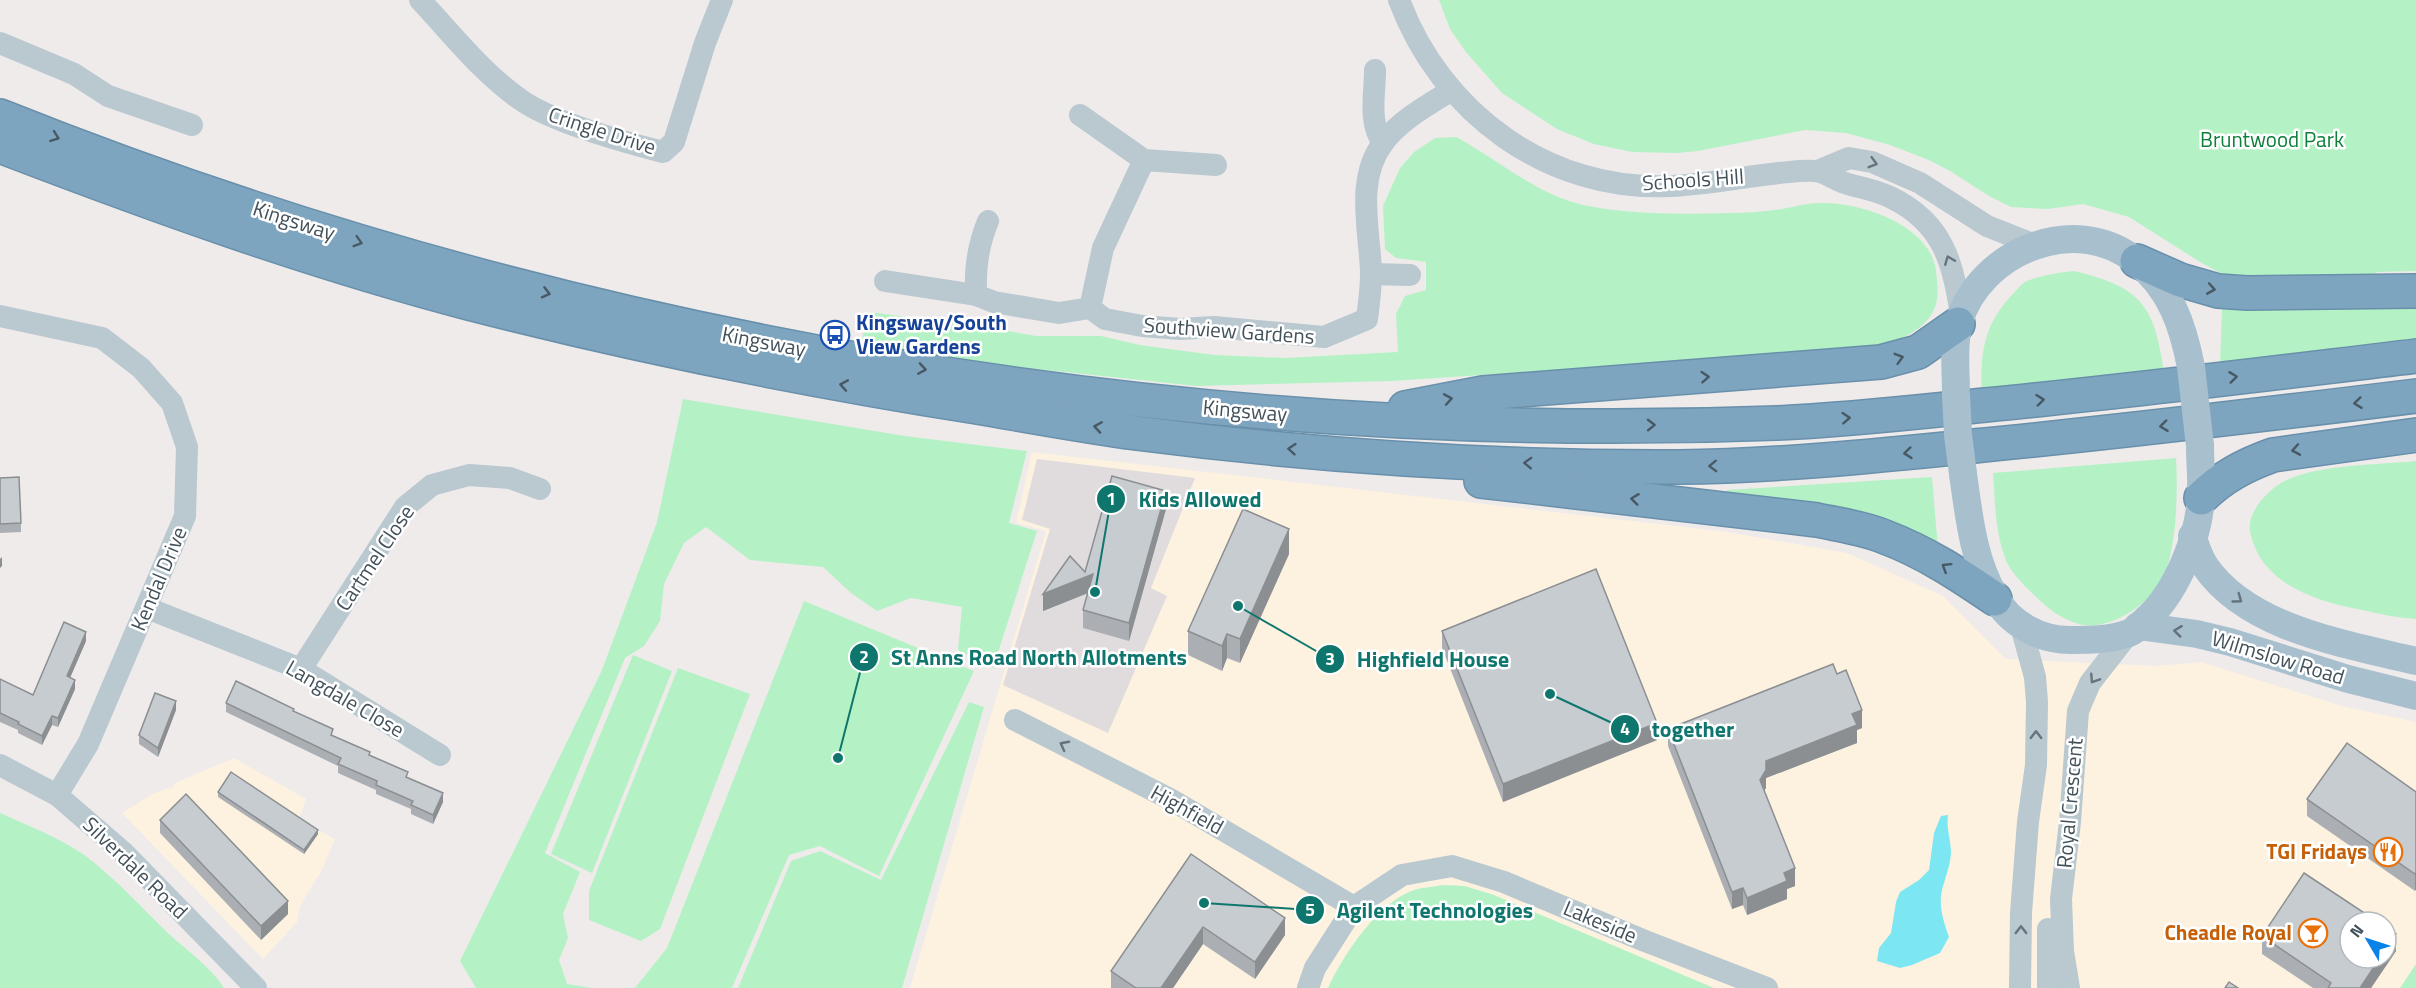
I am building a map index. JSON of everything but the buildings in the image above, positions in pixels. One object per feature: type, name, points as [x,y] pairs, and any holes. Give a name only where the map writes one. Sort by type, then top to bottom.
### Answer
[{"type":"highway","name":"Kingsway","points":[[0,116],[241,204],[354,241],[484,278],[695,328],[812,351],[1137,400],[1350,419],[1592,426],[1780,423],[1881,416],[2060,398],[2416,356]]},
{"type":"highway","name":"Kingsway","points":[[0,146],[220,227],[307,255],[464,301],[571,328],[802,378],[1130,432],[1249,446],[1342,454],[1587,466],[1679,467],[1761,464],[1879,456],[2059,438],[2416,396]]},
{"type":"highway","points":[[2137,261],[2180,280],[2218,291],[2247,293],[2416,291]]},
{"type":"highway","points":[[1350,419],[1483,393],[1881,362],[1918,352],[1960,320]]},
{"type":"highway","points":[[2201,498],[2228,475],[2273,454],[2416,435]]},
{"type":"highway","points":[[1342,454],[1404,469],[1481,481],[1817,520],[1859,529],[1885,537],[1941,563],[1995,598]]},
{"type":"main road","points":[[2021,626],[1995,598],[1980,563],[1973,537],[1958,435],[1955,358],[1960,320],[1974,292],[1996,267],[2008,257],[2035,245],[2067,239],[2096,242],[2112,247],[2137,261],[2155,279],[2176,311],[2191,368],[2200,446],[2201,498],[2192,536],[2172,590],[2134,630]]},
{"type":"main road","name":"Wilmslow Road","points":[[2192,536],[2204,564],[2217,581],[2234,596],[2270,618],[2308,633],[2416,661]]},
{"type":"main road","name":"Wilmslow Road","points":[[2021,626],[2045,638],[2061,640],[2090,640],[2134,630],[2197,634],[2348,679],[2416,696]]},
{"type":"street","name":"Cringle Drive","points":[[420,0],[491,75],[522,101],[552,116],[663,152],[674,142],[705,44],[722,0]]},
{"type":"street","name":"Schools Hill","points":[[1399,0],[1423,50],[1452,90],[1484,123],[1522,148],[1565,169],[1606,181],[1642,186],[1670,186],[1818,171],[1849,158],[1872,162],[1920,183],[1987,226],[2035,245]]},
{"type":"street","points":[[0,43],[74,74],[108,96],[192,125]]},
{"type":"street","points":[[1375,70],[1373,121],[1376,133],[1383,143]]},
{"type":"street","points":[[1410,275],[1371,274],[1366,192],[1371,170],[1383,143],[1399,126],[1452,90]]},
{"type":"street","points":[[1080,115],[1144,159],[1216,165]]},
{"type":"street","points":[[885,281],[976,295],[994,302],[1059,313],[1090,308],[1103,248],[1144,159]]},
{"type":"street","name":"Schools Hill","points":[[1818,171],[1845,183],[1892,198],[1928,224],[1950,260],[1956,279],[1960,320]]},
{"type":"street","points":[[976,295],[975,269],[979,243],[988,220]]},
{"type":"street","name":"Southview Gardens","points":[[1090,308],[1105,319],[1142,326],[1180,329],[1214,327],[1324,338],[1367,319],[1371,274]]},
{"type":"street","name":"Kendal Drive","points":[[0,316],[102,338],[141,369],[172,403],[187,447],[185,516],[88,744],[57,795]]},
{"type":"street","name":"Cartmel Close","points":[[301,669],[405,507],[432,485],[469,475],[510,478],[540,489]]},
{"type":"street","name":"Langdale Close","points":[[147,608],[301,669],[440,755]]},
{"type":"street","name":"Royal Crescent","points":[[2020,988],[2021,913],[2028,822],[2036,765],[2037,723],[2035,677],[2021,626]]},
{"type":"street","name":"Royal Crescent","points":[[2069,988],[2063,951],[2061,899],[2070,822],[2078,711],[2090,683],[2134,630]]},
{"type":"street","name":"Highfield","points":[[1021,723],[1170,798],[1354,907]]},
{"type":"street","name":"Silverdale Road","points":[[0,765],[57,795],[123,852],[256,988]]},
{"type":"street","name":"Lakeside","points":[[1308,988],[1315,968],[1354,907],[1402,875],[1452,866],[1504,882],[1645,941],[1767,988]]},
{"type":"street","points":[[2048,988],[2048,885],[2063,870]]},
{"type":"shaded area","points":[[1032,452],[1728,532],[1847,553],[1943,596],[2006,659],[2156,666],[2201,662],[2342,706],[2416,722],[2416,988],[910,988],[1046,531],[1016,523]]},
{"type":"shaded area","points":[[1037,459],[1195,478],[1151,588],[1167,596],[1108,733],[1003,685],[1050,529],[1022,520]]},
{"type":"shaded area","points":[[234,758],[306,799],[299,820],[335,839],[322,870],[300,906],[297,922],[263,959],[122,813],[154,793],[173,787],[175,783]]},
{"type":"green space","name":"Bruntwood Park","points":[[1439,0],[2416,0],[2416,271],[2376,272],[2376,281],[2238,278],[2222,274],[2200,262],[2129,217],[2083,204],[2048,209],[2011,207],[1929,160],[1890,145],[1846,133],[1805,130],[1677,153],[1632,152],[1594,144],[1557,129],[1502,93],[1465,51],[1450,29]]},
{"type":"green space","points":[[1456,137],[1536,186],[1588,206],[1641,212],[1694,214],[1758,212],[1824,203],[1857,207],[1875,213],[1909,230],[1922,241],[1931,255],[1937,284],[1933,313],[1915,331],[1906,336],[1860,350],[1392,381],[1196,386],[943,359],[862,340],[868,312],[979,326],[1036,336],[1101,336],[1140,345],[1214,355],[1285,358],[1398,352],[1396,314],[1405,296],[1426,290],[1426,262],[1396,258],[1385,249],[1383,206],[1400,168],[1414,152],[1435,138]]},
{"type":"green space","points":[[2074,271],[2115,284],[2130,292],[2141,302],[2156,331],[2164,373],[1982,398],[1983,356],[1994,318],[2025,282],[2043,276]]},
{"type":"green space","points":[[2416,305],[2416,346],[2220,367],[2222,307]]},
{"type":"green space","points":[[683,399],[905,436],[1027,451],[1009,523],[1037,531],[993,668],[958,650],[962,607],[911,598],[877,611],[851,593],[823,567],[750,560],[706,527],[684,543],[664,584],[660,621],[644,646],[625,658],[545,853],[580,872],[563,914],[568,938],[559,960],[567,984],[592,988],[476,988],[460,961],[602,670],[657,522]]},
{"type":"green space","points":[[2176,458],[2177,486],[2171,553],[2162,580],[2148,599],[2138,607],[2115,620],[2102,624],[2079,624],[2065,619],[2046,606],[2011,570],[1999,535],[1993,473]]},
{"type":"green space","points":[[2416,461],[2416,619],[2389,616],[2344,606],[2309,595],[2277,577],[2265,564],[2256,549],[2250,524],[2251,517],[2259,504],[2275,487],[2310,472]]},
{"type":"green space","points":[[1932,477],[1938,549],[1726,501],[1727,490]]},
{"type":"green space","points":[[804,601],[974,671],[879,876],[820,846],[789,855],[732,988],[635,988],[667,948]]},
{"type":"green space","points":[[633,655],[672,671],[592,873],[551,854]]},
{"type":"green space","points":[[678,668],[750,694],[660,929],[641,941],[589,920],[589,891]]},
{"type":"green space","points":[[969,702],[984,707],[902,988],[738,988],[791,861],[820,851],[881,880]]},
{"type":"green space","points":[[0,813],[56,838],[87,857],[205,966],[224,988],[0,988]]},
{"type":"green space","points":[[1442,885],[1465,886],[1494,895],[1714,988],[1328,988],[1352,946],[1387,906],[1414,890]]},
{"type":"green space","points":[[2416,964],[2416,988],[2400,988]]},
{"type":"water","points":[[1948,815],[1951,853],[1942,890],[1941,908],[1949,937],[1940,953],[1912,965],[1900,968],[1877,961],[1879,948],[1891,933],[1900,892],[1919,880],[1929,870],[1934,833],[1941,816]]},
{"type":"place","name":"Kingsway/South View Gardens","points":[[835,335]]},
{"type":"place","name":"Kids Allowed","points":[[1095,592]]},
{"type":"place","name":"Highfield House","points":[[1238,606]]},
{"type":"place","name":"together","points":[[1550,694]]},
{"type":"place","name":"St Anns Road North Allotments","points":[[838,758]]},
{"type":"place","name":"TGI Fridays","points":[[2388,852]]},
{"type":"place","name":"Agilent Technologies","points":[[1204,903]]},
{"type":"place","name":"Cheadle Royal","points":[[2313,933]]}]
